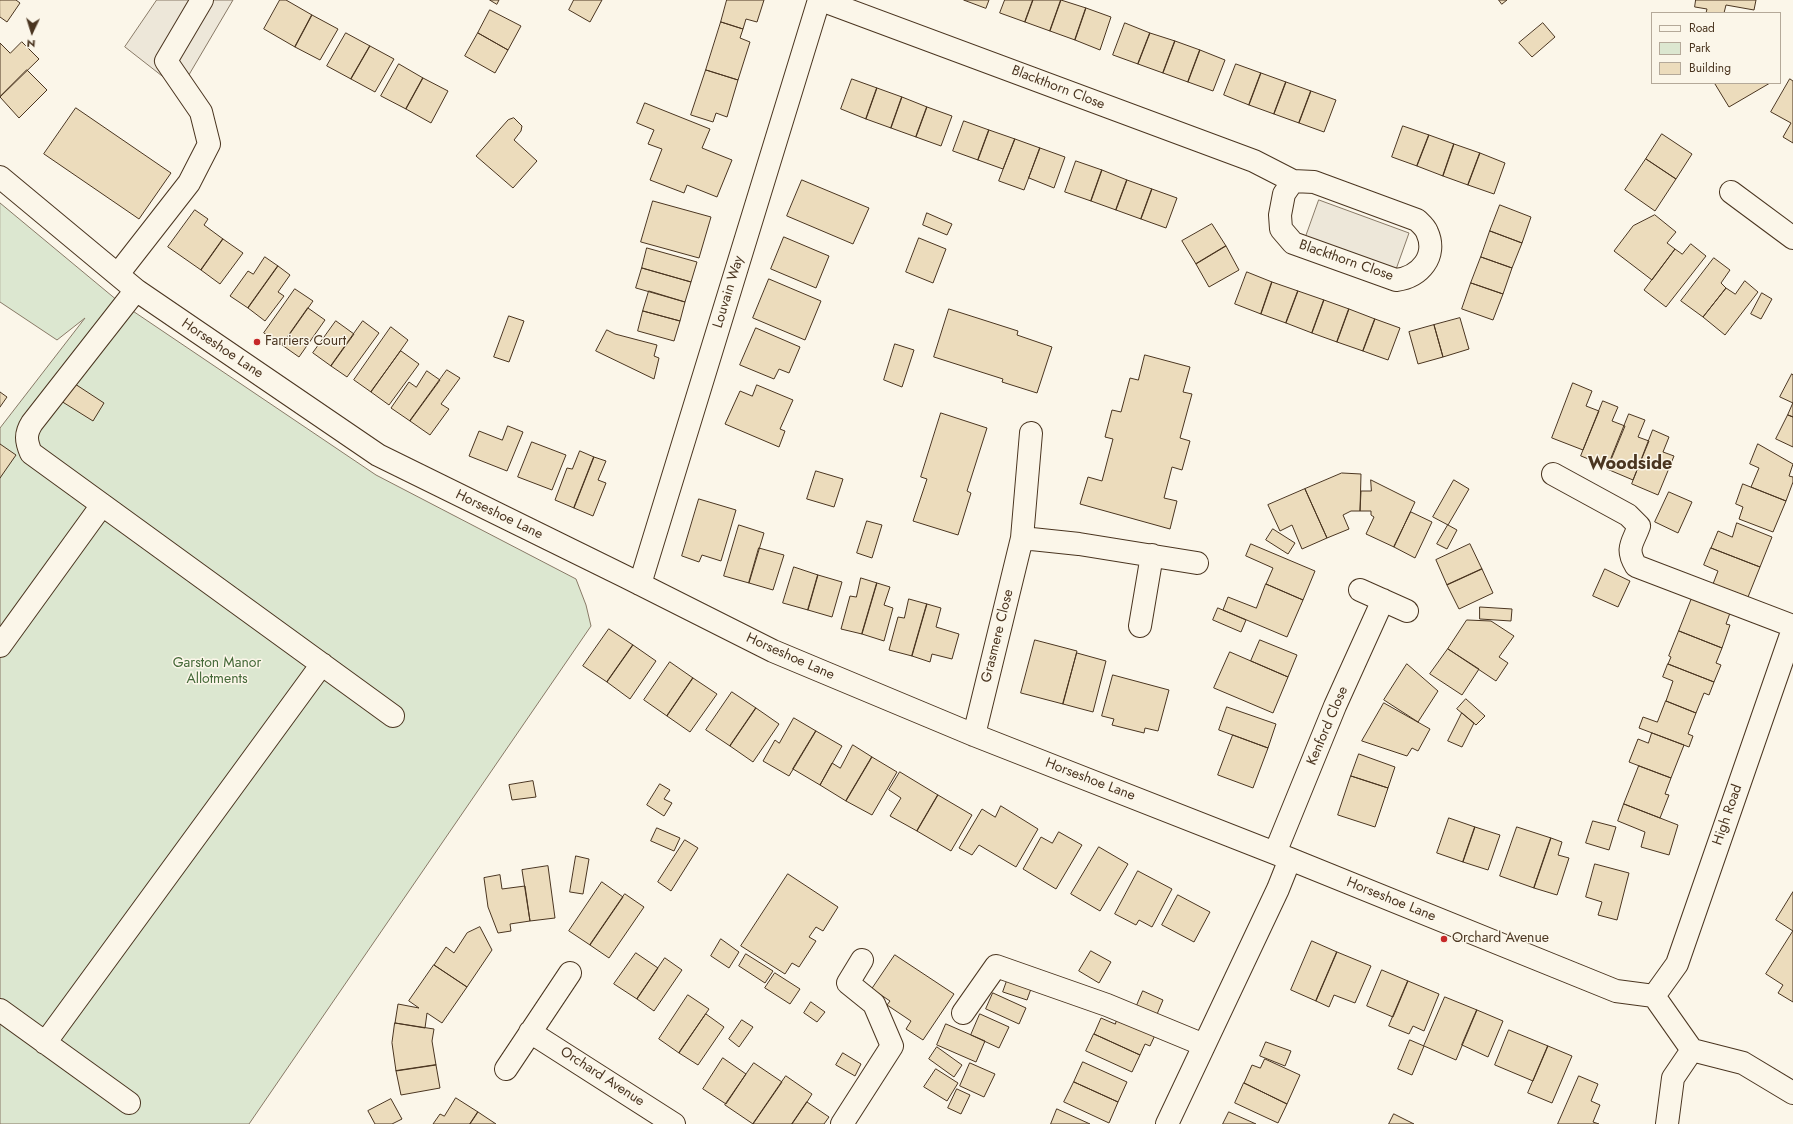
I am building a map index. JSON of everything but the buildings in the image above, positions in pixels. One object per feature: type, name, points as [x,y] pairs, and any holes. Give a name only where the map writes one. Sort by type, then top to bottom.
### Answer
[{"type":"street","points":[[118,274],[189,183],[209,144],[201,112],[166,61],[202,0]]},
{"type":"street","name":"Blackthorn Close","points":[[820,0],[1254,162],[1292,181],[1314,182],[1417,220],[1426,230],[1430,240],[1429,252],[1424,266],[1418,273],[1406,279],[1396,280],[1293,243],[1281,229],[1280,215],[1284,194],[1292,181]]},
{"type":"street","name":"Louvain Way","points":[[640,584],[820,0]]},
{"type":"street","name":"Horseshoe Lane","points":[[0,177],[136,290],[378,455],[773,651],[974,735],[1282,856],[1616,991],[1654,996]]},
{"type":"street","points":[[1731,192],[1793,238]]},
{"type":"street","points":[[136,290],[118,311],[27,432],[26,442],[31,453],[393,716]]},
{"type":"street","name":"Grasmere Close","points":[[974,735],[1022,538],[1030,433]]},
{"type":"street","points":[[1553,474],[1628,515],[1634,520],[1639,526],[1629,548],[1630,557],[1636,566],[1793,627]]},
{"type":"street","points":[[0,646],[102,505]]},
{"type":"street","points":[[1022,538],[1079,544],[1197,563]]},
{"type":"street","points":[[1140,626],[1152,555]]},
{"type":"street","points":[[1360,590],[1407,611]]},
{"type":"street","name":"Kenford Close","points":[[1282,856],[1335,706],[1383,600]]},
{"type":"street","name":"High Road","points":[[1654,996],[1677,964],[1793,627]]},
{"type":"street","points":[[45,1043],[322,664]]},
{"type":"street","points":[[1167,1124],[1278,889],[1282,856]]},
{"type":"street","points":[[842,1124],[892,1046],[874,1004],[848,983],[862,960]]},
{"type":"street","points":[[963,1013],[996,966],[1107,1005],[1204,1045]]},
{"type":"street","points":[[506,1069],[570,973]]},
{"type":"street","points":[[1654,996],[1692,1050],[1743,1063],[1793,1093]]},
{"type":"street","points":[[0,1010],[129,1103]]},
{"type":"street","name":"Orchard Avenue","points":[[530,1032],[674,1124]]},
{"type":"street","points":[[1667,1124],[1673,1078],[1692,1050]]},
{"type":"green space","name":"Garston Manor Allotments","points":[[0,203],[118,301],[376,475],[576,579],[586,605],[591,626],[249,1124],[0,1124],[0,428],[85,318],[57,340],[0,302]]},
{"type":"shaded area","points":[[157,0],[233,0],[180,90],[125,47]]},
{"type":"shaded area","points":[[1319,200],[1409,233],[1394,275],[1304,242]]},
{"type":"place","name":"Farriers Court","points":[[257,342]]},
{"type":"place","name":"Orchard Avenue","points":[[1444,939]]},
{"type":"district","name":"Woodside","points":[[1630,465]]}]
